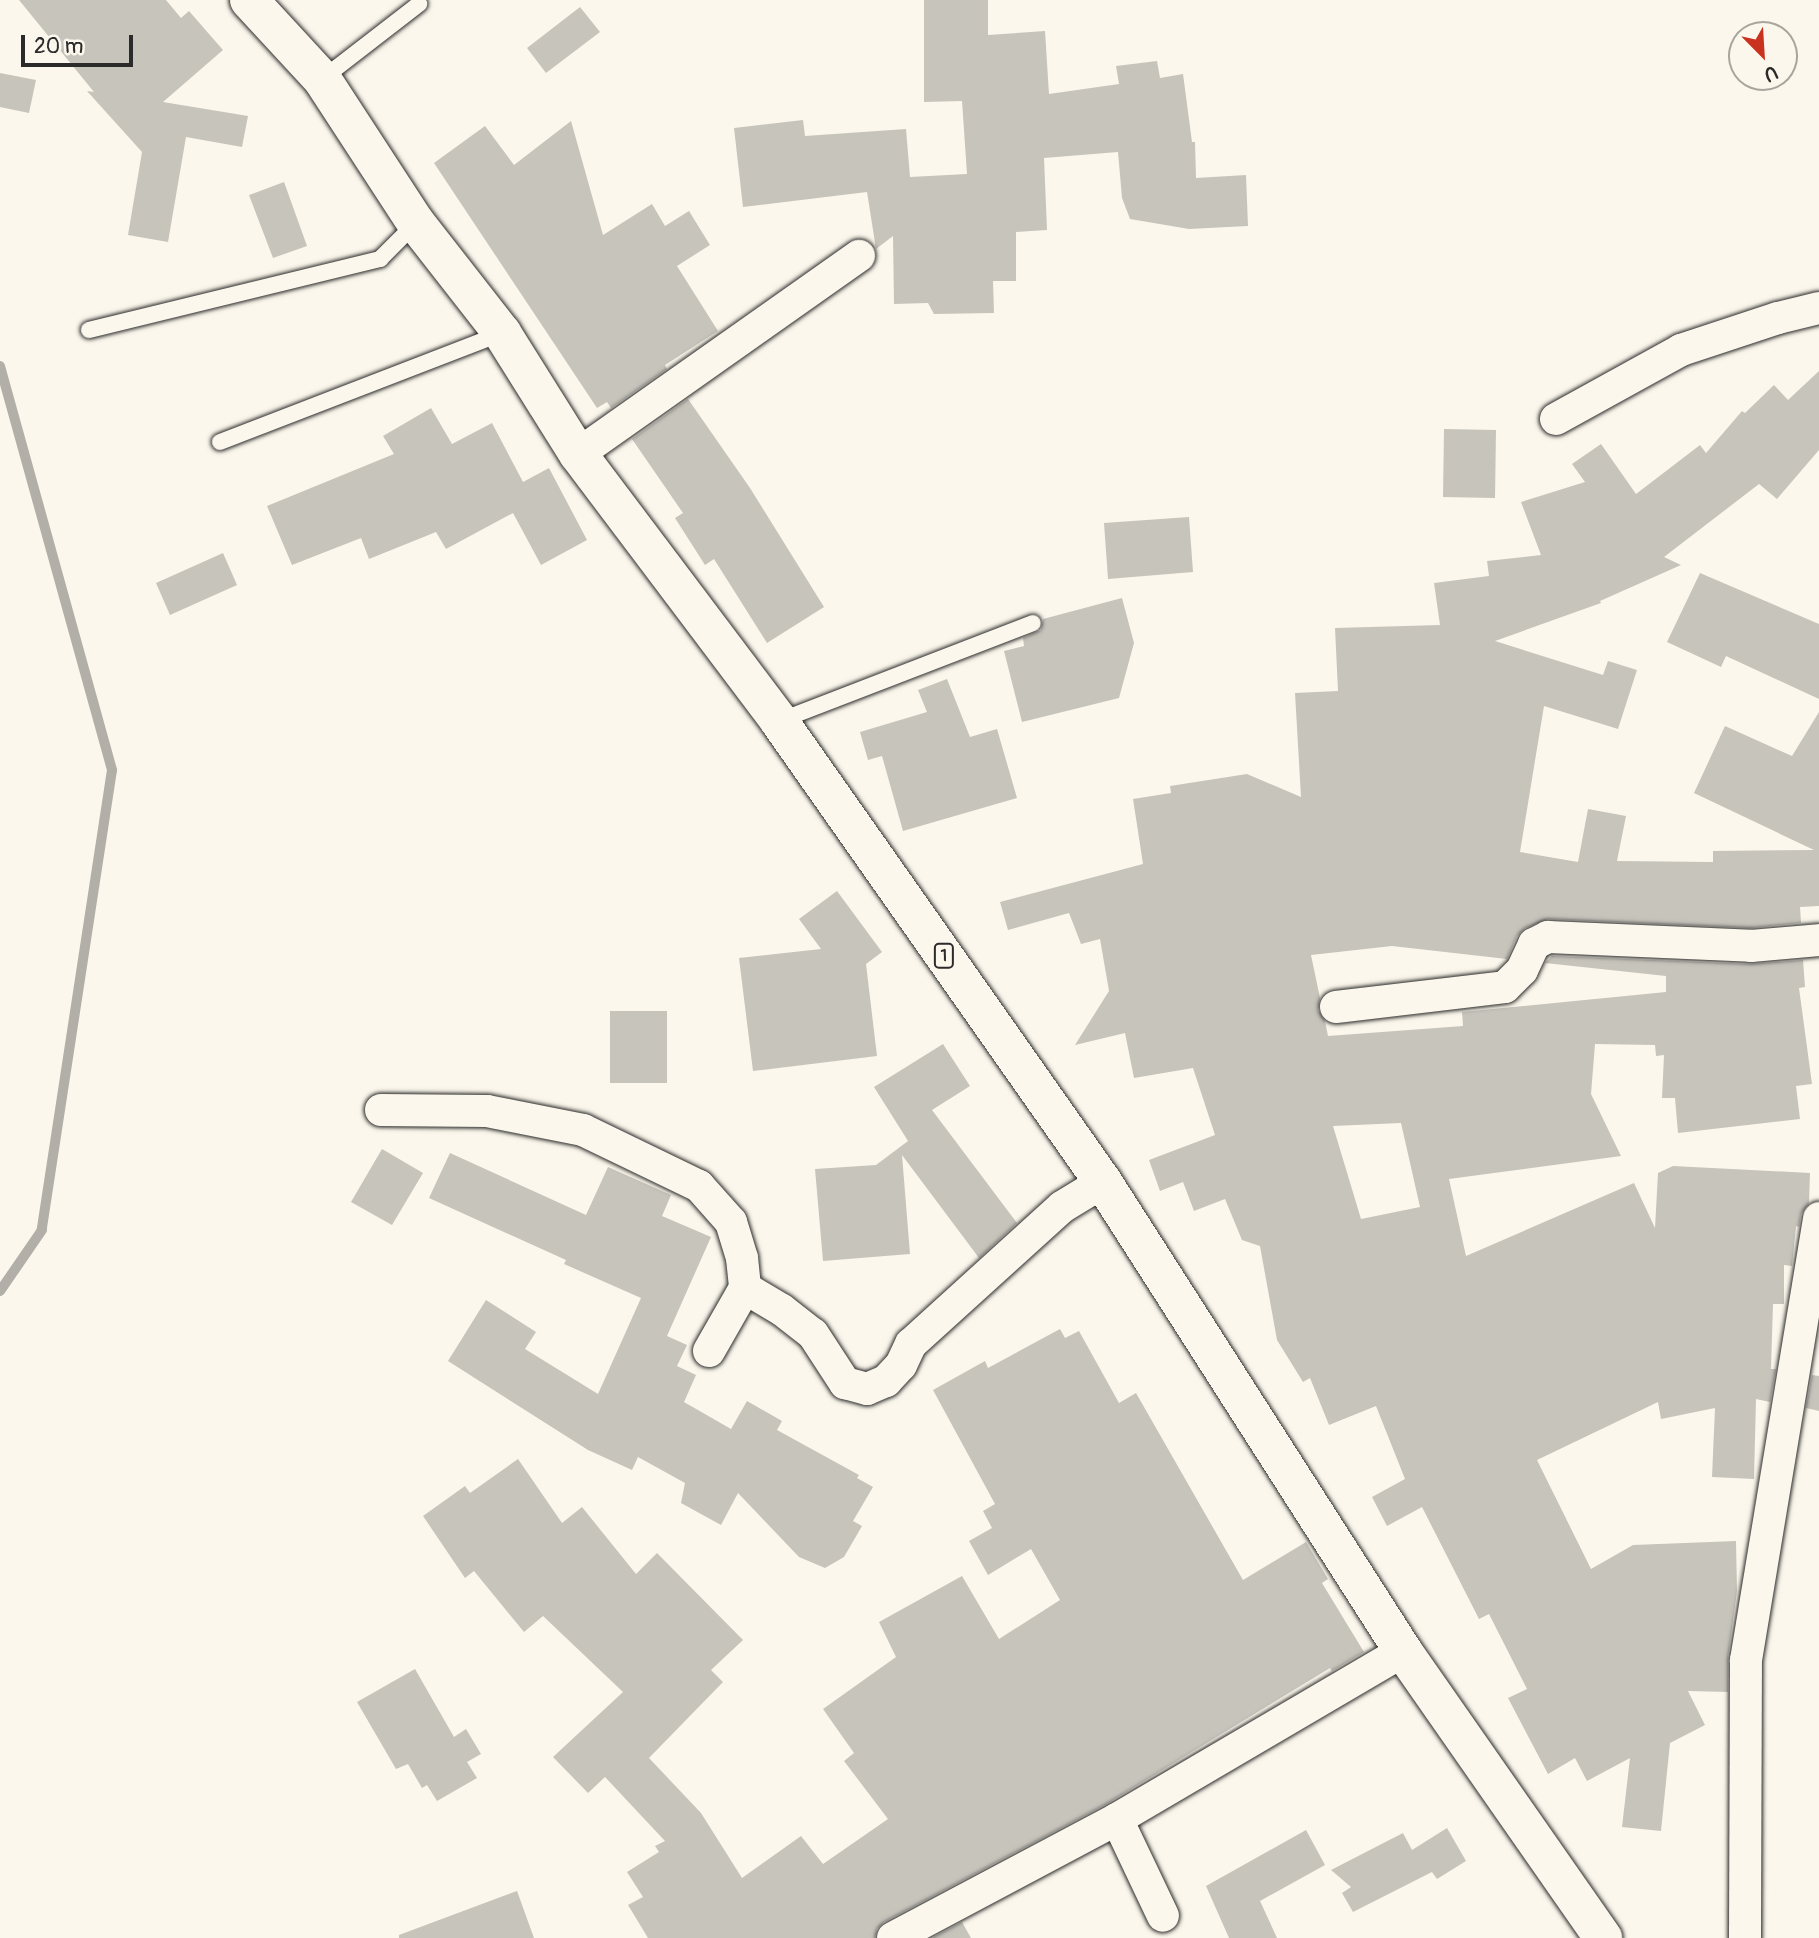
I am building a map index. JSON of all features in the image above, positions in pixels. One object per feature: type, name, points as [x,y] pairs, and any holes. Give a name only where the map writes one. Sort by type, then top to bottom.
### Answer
[{"type":"highway","name":"1","points":[[249,0],[322,79],[416,223],[502,333],[578,454],[779,721],[1102,1182],[1403,1651],[1603,1938]]},
{"type":"street","points":[[578,454],[859,256]]},
{"type":"street","points":[[1556,419],[1681,350],[1819,308]]},
{"type":"street","points":[[1336,1007],[1505,987],[1516,978],[1534,944],[1548,937],[1751,946],[1819,940]]},
{"type":"street","points":[[381,1110],[487,1111],[583,1130],[699,1186],[731,1222],[742,1258],[745,1288],[709,1351]]},
{"type":"street","points":[[745,1288],[782,1310],[813,1334],[845,1383],[867,1389],[886,1381],[901,1365],[911,1344],[1062,1207],[1102,1182]]},
{"type":"street","points":[[1745,1938],[1746,1660],[1819,1218]]},
{"type":"street","points":[[893,1938],[1117,1819],[1403,1651]]},
{"type":"street","points":[[1117,1819],[1163,1916]]},
{"type":"lane","points":[[322,79],[419,4]]},
{"type":"lane","points":[[89,330],[380,259],[416,223]]},
{"type":"lane","points":[[220,442],[502,333]]},
{"type":"lane","points":[[779,721],[1032,623]]},
{"type":"building","points":[[19,0],[166,0],[181,18],[189,11],[223,50],[163,102],[248,116],[242,147],[186,137],[168,242],[128,235],[142,152],[87,91],[94,92]]},
{"type":"building","points":[[924,0],[988,0],[988,35],[1045,31],[1049,94],[1119,84],[1116,66],[1157,61],[1160,78],[1183,74],[1192,142],[1195,142],[1196,178],[1246,175],[1248,226],[1189,229],[1130,219],[1122,198],[1118,152],[1044,158],[1047,230],[1016,232],[1016,281],[993,281],[994,313],[934,314],[928,303],[894,304],[893,236],[876,249],[867,192],[743,207],[734,128],[803,120],[805,136],[906,129],[910,177],[967,174],[962,101],[924,102]]},
{"type":"building","points":[[580,7],[600,32],[546,73],[527,48]]},
{"type":"building","points":[[0,73],[36,80],[29,113],[0,107]]},
{"type":"building","points":[[571,121],[603,235],[652,204],[665,226],[689,211],[710,245],[677,266],[718,331],[665,365],[667,369],[611,408],[607,402],[597,408],[434,163],[485,126],[514,165]]},
{"type":"building","points":[[284,182],[307,246],[273,258],[249,195]]},
{"type":"building","points":[[1819,371],[1819,450],[1777,499],[1759,484],[1664,557],[1681,565],[1600,601],[1601,603],[1495,641],[1603,675],[1608,661],[1637,670],[1618,729],[1544,706],[1520,852],[1578,862],[1588,809],[1626,816],[1617,861],[1713,862],[1713,851],[1814,850],[1694,793],[1725,726],[1792,756],[1819,712],[1819,906],[1800,907],[1801,923],[1751,928],[1548,919],[1525,928],[1517,936],[1507,959],[1392,946],[1311,955],[1320,998],[1318,1010],[1325,1021],[1328,1036],[1463,1026],[1462,1012],[1666,992],[1666,976],[1545,963],[1552,956],[1750,964],[1803,960],[1805,987],[1799,988],[1812,1084],[1796,1086],[1800,1119],[1678,1133],[1675,1098],[1662,1098],[1664,1055],[1656,1056],[1655,1045],[1595,1044],[1591,1094],[1621,1156],[1449,1179],[1466,1256],[1634,1183],[1655,1228],[1658,1173],[1673,1166],[1810,1173],[1809,1203],[1801,1214],[1799,1227],[1796,1226],[1792,1266],[1784,1265],[1784,1304],[1773,1304],[1771,1369],[1776,1369],[1770,1402],[1756,1399],[1754,1479],[1712,1477],[1715,1408],[1661,1419],[1658,1402],[1537,1460],[1591,1569],[1633,1545],[1736,1541],[1737,1591],[1728,1657],[1728,1692],[1688,1691],[1705,1725],[1670,1743],[1661,1831],[1622,1827],[1630,1758],[1587,1781],[1575,1758],[1548,1774],[1508,1698],[1527,1689],[1489,1614],[1479,1619],[1422,1507],[1387,1526],[1372,1497],[1405,1479],[1376,1406],[1329,1425],[1310,1378],[1303,1382],[1277,1340],[1260,1246],[1242,1240],[1225,1199],[1194,1211],[1183,1182],[1160,1191],[1149,1160],[1215,1135],[1193,1068],[1134,1078],[1125,1033],[1075,1045],[1109,991],[1100,939],[1081,944],[1069,913],[1008,930],[1000,902],[1143,864],[1133,799],[1171,793],[1170,786],[1247,774],[1301,797],[1295,693],[1338,691],[1335,628],[1440,625],[1434,583],[1489,576],[1487,561],[1541,555],[1521,502],[1585,482],[1572,464],[1601,444],[1636,494],[1700,445],[1706,453],[1742,411],[1745,413],[1774,385],[1788,400]],"holes":[[[1401,1123],[1420,1207],[1361,1219],[1333,1126]]]},
{"type":"building","points":[[688,399],[750,488],[824,607],[767,643],[714,559],[705,565],[675,518],[683,513],[632,439]]},
{"type":"building","points":[[431,408],[452,444],[492,423],[523,482],[549,468],[587,540],[541,565],[513,513],[446,549],[436,532],[369,559],[361,538],[292,565],[267,506],[394,454],[383,436]]},
{"type":"building","points":[[1444,429],[1496,430],[1495,498],[1443,497]]},
{"type":"building","points":[[1189,517],[1193,572],[1108,579],[1104,523]]},
{"type":"building","points":[[223,553],[237,585],[170,615],[156,583]]},
{"type":"building","points":[[1700,573],[1819,624],[1819,699],[1726,656],[1721,667],[1667,642]]},
{"type":"building","points":[[1122,598],[1134,643],[1119,698],[1022,722],[1004,651],[1024,646],[1023,638],[1041,630],[1043,619]]},
{"type":"building","points":[[947,679],[970,737],[997,729],[1017,798],[903,831],[882,756],[868,760],[860,732],[927,712],[918,690]]},
{"type":"building","points":[[837,891],[882,952],[866,964],[877,1056],[753,1071],[739,958],[821,949],[799,919]]},
{"type":"building","points":[[610,1011],[667,1011],[667,1083],[610,1083]]},
{"type":"building","points":[[943,1044],[970,1086],[932,1110],[1017,1223],[979,1258],[902,1155],[910,1254],[823,1261],[815,1169],[876,1165],[908,1141],[874,1087]]},
{"type":"building","points":[[382,1149],[423,1173],[392,1225],[351,1202]]},
{"type":"building","points":[[450,1153],[586,1215],[608,1167],[671,1195],[662,1216],[711,1237],[667,1336],[687,1345],[677,1366],[696,1375],[684,1402],[731,1429],[747,1401],[782,1421],[777,1430],[859,1475],[857,1478],[873,1487],[853,1521],[862,1526],[844,1557],[825,1568],[799,1557],[738,1493],[721,1525],[681,1503],[685,1483],[638,1457],[632,1470],[588,1450],[448,1361],[486,1300],[536,1332],[525,1349],[598,1394],[641,1298],[564,1264],[566,1260],[429,1198]]},
{"type":"building","points":[[1060,1329],[1065,1338],[1079,1331],[1119,1403],[1136,1393],[1243,1580],[1306,1542],[1328,1579],[1322,1583],[1364,1652],[1332,1671],[1330,1668],[1108,1803],[884,1922],[877,1929],[875,1938],[648,1938],[628,1905],[643,1897],[627,1872],[659,1852],[655,1846],[665,1841],[605,1777],[588,1793],[553,1757],[623,1692],[543,1616],[524,1632],[474,1571],[465,1578],[423,1516],[465,1486],[470,1493],[518,1459],[562,1523],[582,1507],[636,1574],[657,1553],[743,1640],[711,1670],[723,1682],[649,1758],[701,1813],[742,1878],[801,1836],[823,1864],[888,1819],[844,1761],[854,1753],[823,1709],[896,1657],[879,1622],[962,1576],[999,1639],[1060,1600],[1031,1549],[988,1575],[969,1541],[992,1528],[983,1511],[995,1504],[933,1390],[985,1361],[988,1368]]},
{"type":"building","points":[[1812,1375],[1819,1376],[1819,1411],[1806,1408]]},
{"type":"building","points":[[415,1669],[454,1737],[466,1729],[481,1754],[467,1762],[477,1778],[437,1801],[427,1785],[422,1788],[408,1764],[396,1769],[357,1702]]},
{"type":"building","points":[[1447,1828],[1466,1861],[1437,1879],[1432,1872],[1353,1912],[1342,1893],[1351,1887],[1331,1870],[1403,1833],[1412,1850]]},
{"type":"building","points":[[1306,1830],[1325,1865],[1260,1901],[1277,1938],[1229,1938],[1206,1886]]},
{"type":"building","points":[[517,1891],[534,1938],[399,1938],[399,1935]]},
{"type":"building","points":[[962,1922],[971,1938],[932,1938]]},
{"type":"waterway","points":[[0,366],[112,770],[42,1230],[0,1291]]}]
